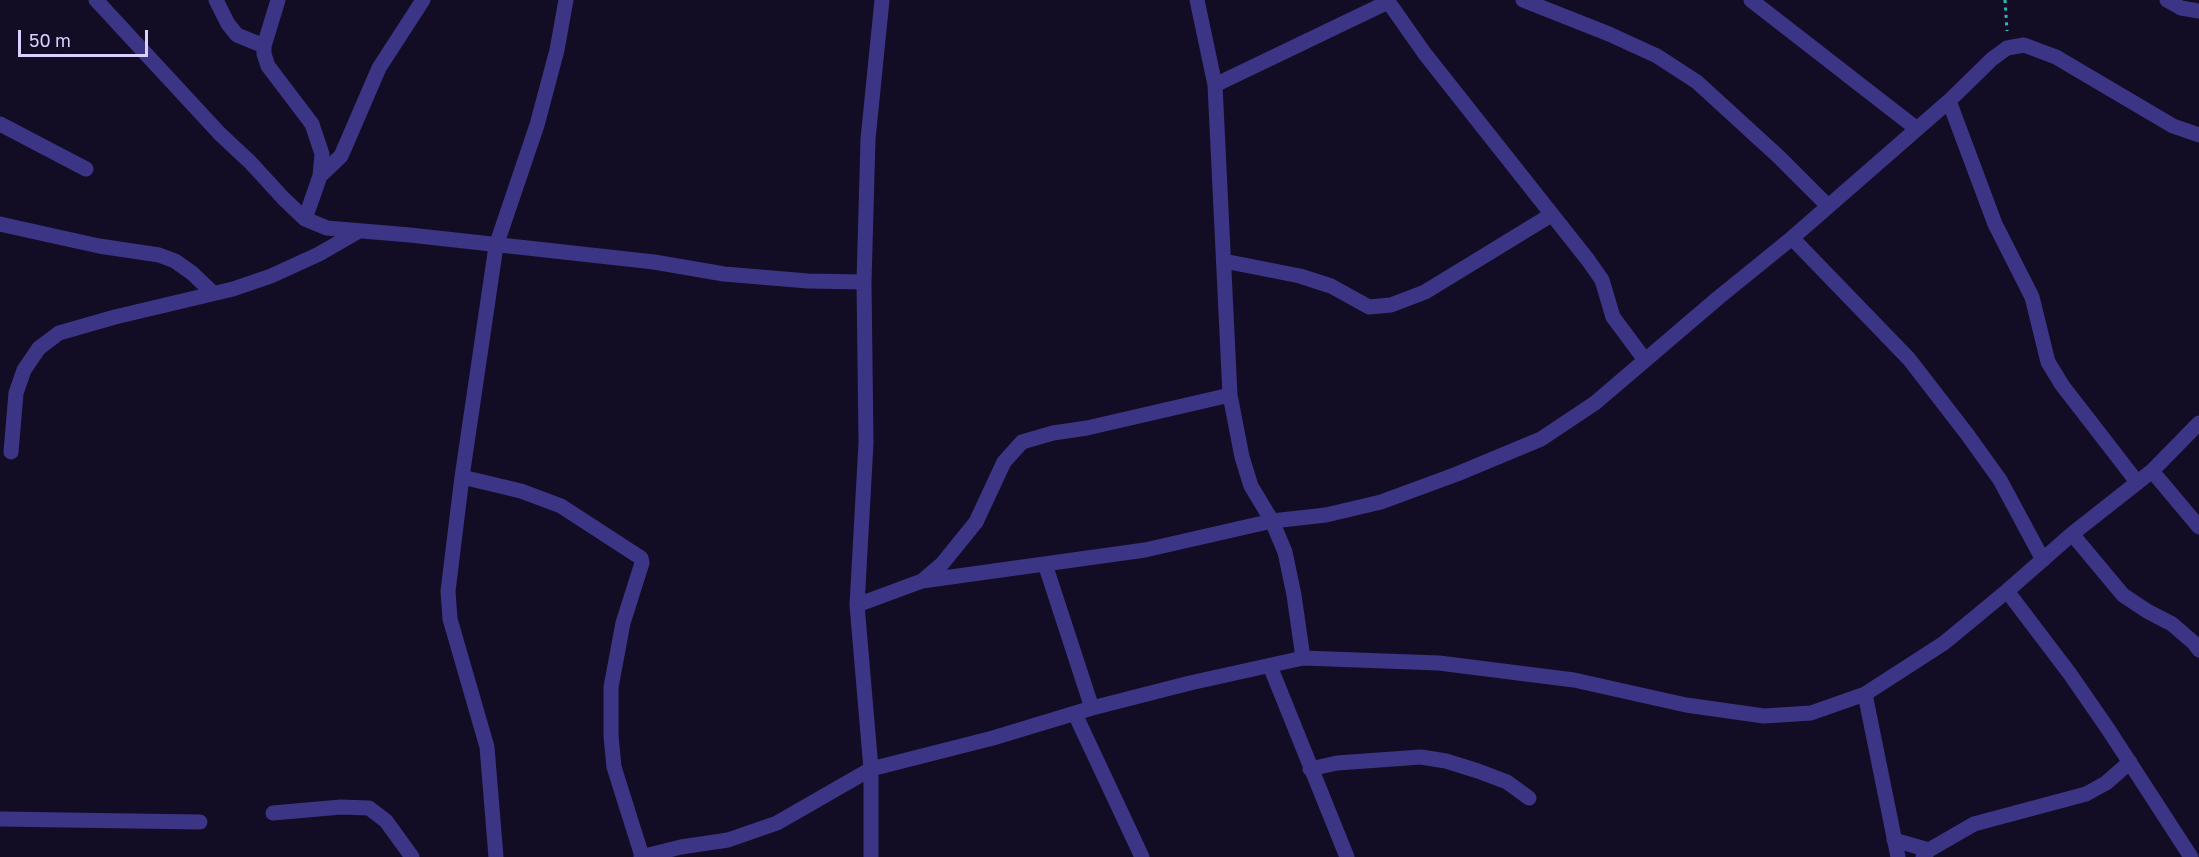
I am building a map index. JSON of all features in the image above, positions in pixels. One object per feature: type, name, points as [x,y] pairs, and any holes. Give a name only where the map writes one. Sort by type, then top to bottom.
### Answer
[{"type":"street","points":[[96,0],[220,134],[305,219],[327,228],[654,262],[724,274],[808,281],[864,282]]},
{"type":"street","points":[[216,0],[228,24],[237,35],[264,45]]},
{"type":"street","points":[[278,0],[264,45],[264,54],[268,66],[312,124],[322,154],[320,176],[305,219]]},
{"type":"street","points":[[320,176],[341,156],[379,68],[423,0]]},
{"type":"street","points":[[496,857],[487,747],[450,619],[448,591],[462,477],[496,246],[537,125],[557,50],[566,0]]},
{"type":"street","points":[[871,857],[871,770],[858,605],[866,443],[864,282],[868,139],[882,0]]},
{"type":"street","points":[[1197,0],[1215,85],[1230,395],[1242,457],[1251,486],[1272,521],[1285,552],[1303,658]]},
{"type":"street","points":[[1523,0],[1657,56],[1697,82],[1779,157],[1828,206]]},
{"type":"street","points":[[1751,0],[1917,129]]},
{"type":"street","points":[[2167,0],[2181,8],[2199,11]]},
{"type":"street","points":[[1215,85],[1388,1],[1602,280],[1613,317],[1645,360]]},
{"type":"street","points":[[858,605],[922,581],[1145,550],[1272,521],[1326,515],[1381,502],[1541,439],[1595,403],[1792,238],[2007,48],[2024,45],[2056,57],[2173,126],[2199,135]]},
{"type":"street","points":[[1949,101],[1995,224],[2032,297],[2048,362],[2062,385],[2137,482]]},
{"type":"street","points":[[0,124],[86,169]]},
{"type":"street","points":[[1224,261],[1300,276],[1331,286],[1369,307],[1391,304],[1425,292],[1551,215]]},
{"type":"street","points":[[0,224],[99,246],[159,255],[175,261],[213,293]]},
{"type":"street","points":[[11,452],[16,393],[24,370],[39,348],[60,333],[233,289],[271,276],[319,254],[359,231]]},
{"type":"street","points":[[1792,238],[1909,359],[2000,480],[2043,560]]},
{"type":"street","points":[[922,581],[942,564],[976,522],[1005,462],[1022,442],[1053,433],[1087,428],[1230,395]]},
{"type":"street","points":[[462,477],[521,491],[561,506],[641,558],[642,564],[623,623],[611,687],[611,736],[614,766],[642,857],[681,846],[728,840],[777,823],[871,770],[993,738],[1092,708],[1303,658],[1439,663],[1562,678],[1686,705],[1764,716],[1811,713],[1865,694],[1944,643],[2072,534],[2152,471],[2199,423]]},
{"type":"street","points":[[2152,471],[2199,527]]},
{"type":"street","points":[[2072,534],[2123,595],[2172,624],[2199,650]]},
{"type":"street","points":[[1045,564],[1092,708]]},
{"type":"street","points":[[2007,591],[2070,674],[2191,857]]},
{"type":"street","points":[[1270,666],[1347,857]]},
{"type":"street","points":[[1865,694],[1898,857]]},
{"type":"street","points":[[1075,714],[1142,857]]},
{"type":"street","points":[[1310,769],[1337,763],[1421,757],[1446,761],[1507,782],[1529,798]]},
{"type":"street","points":[[1894,840],[1926,854],[1974,824],[2086,794],[2106,783],[2130,762]]},
{"type":"street","points":[[273,813],[341,807],[369,808],[386,821],[412,857]]},
{"type":"street","points":[[0,819],[200,822]]},
{"type":"path","points":[[2005,0],[2007,48]]}]
